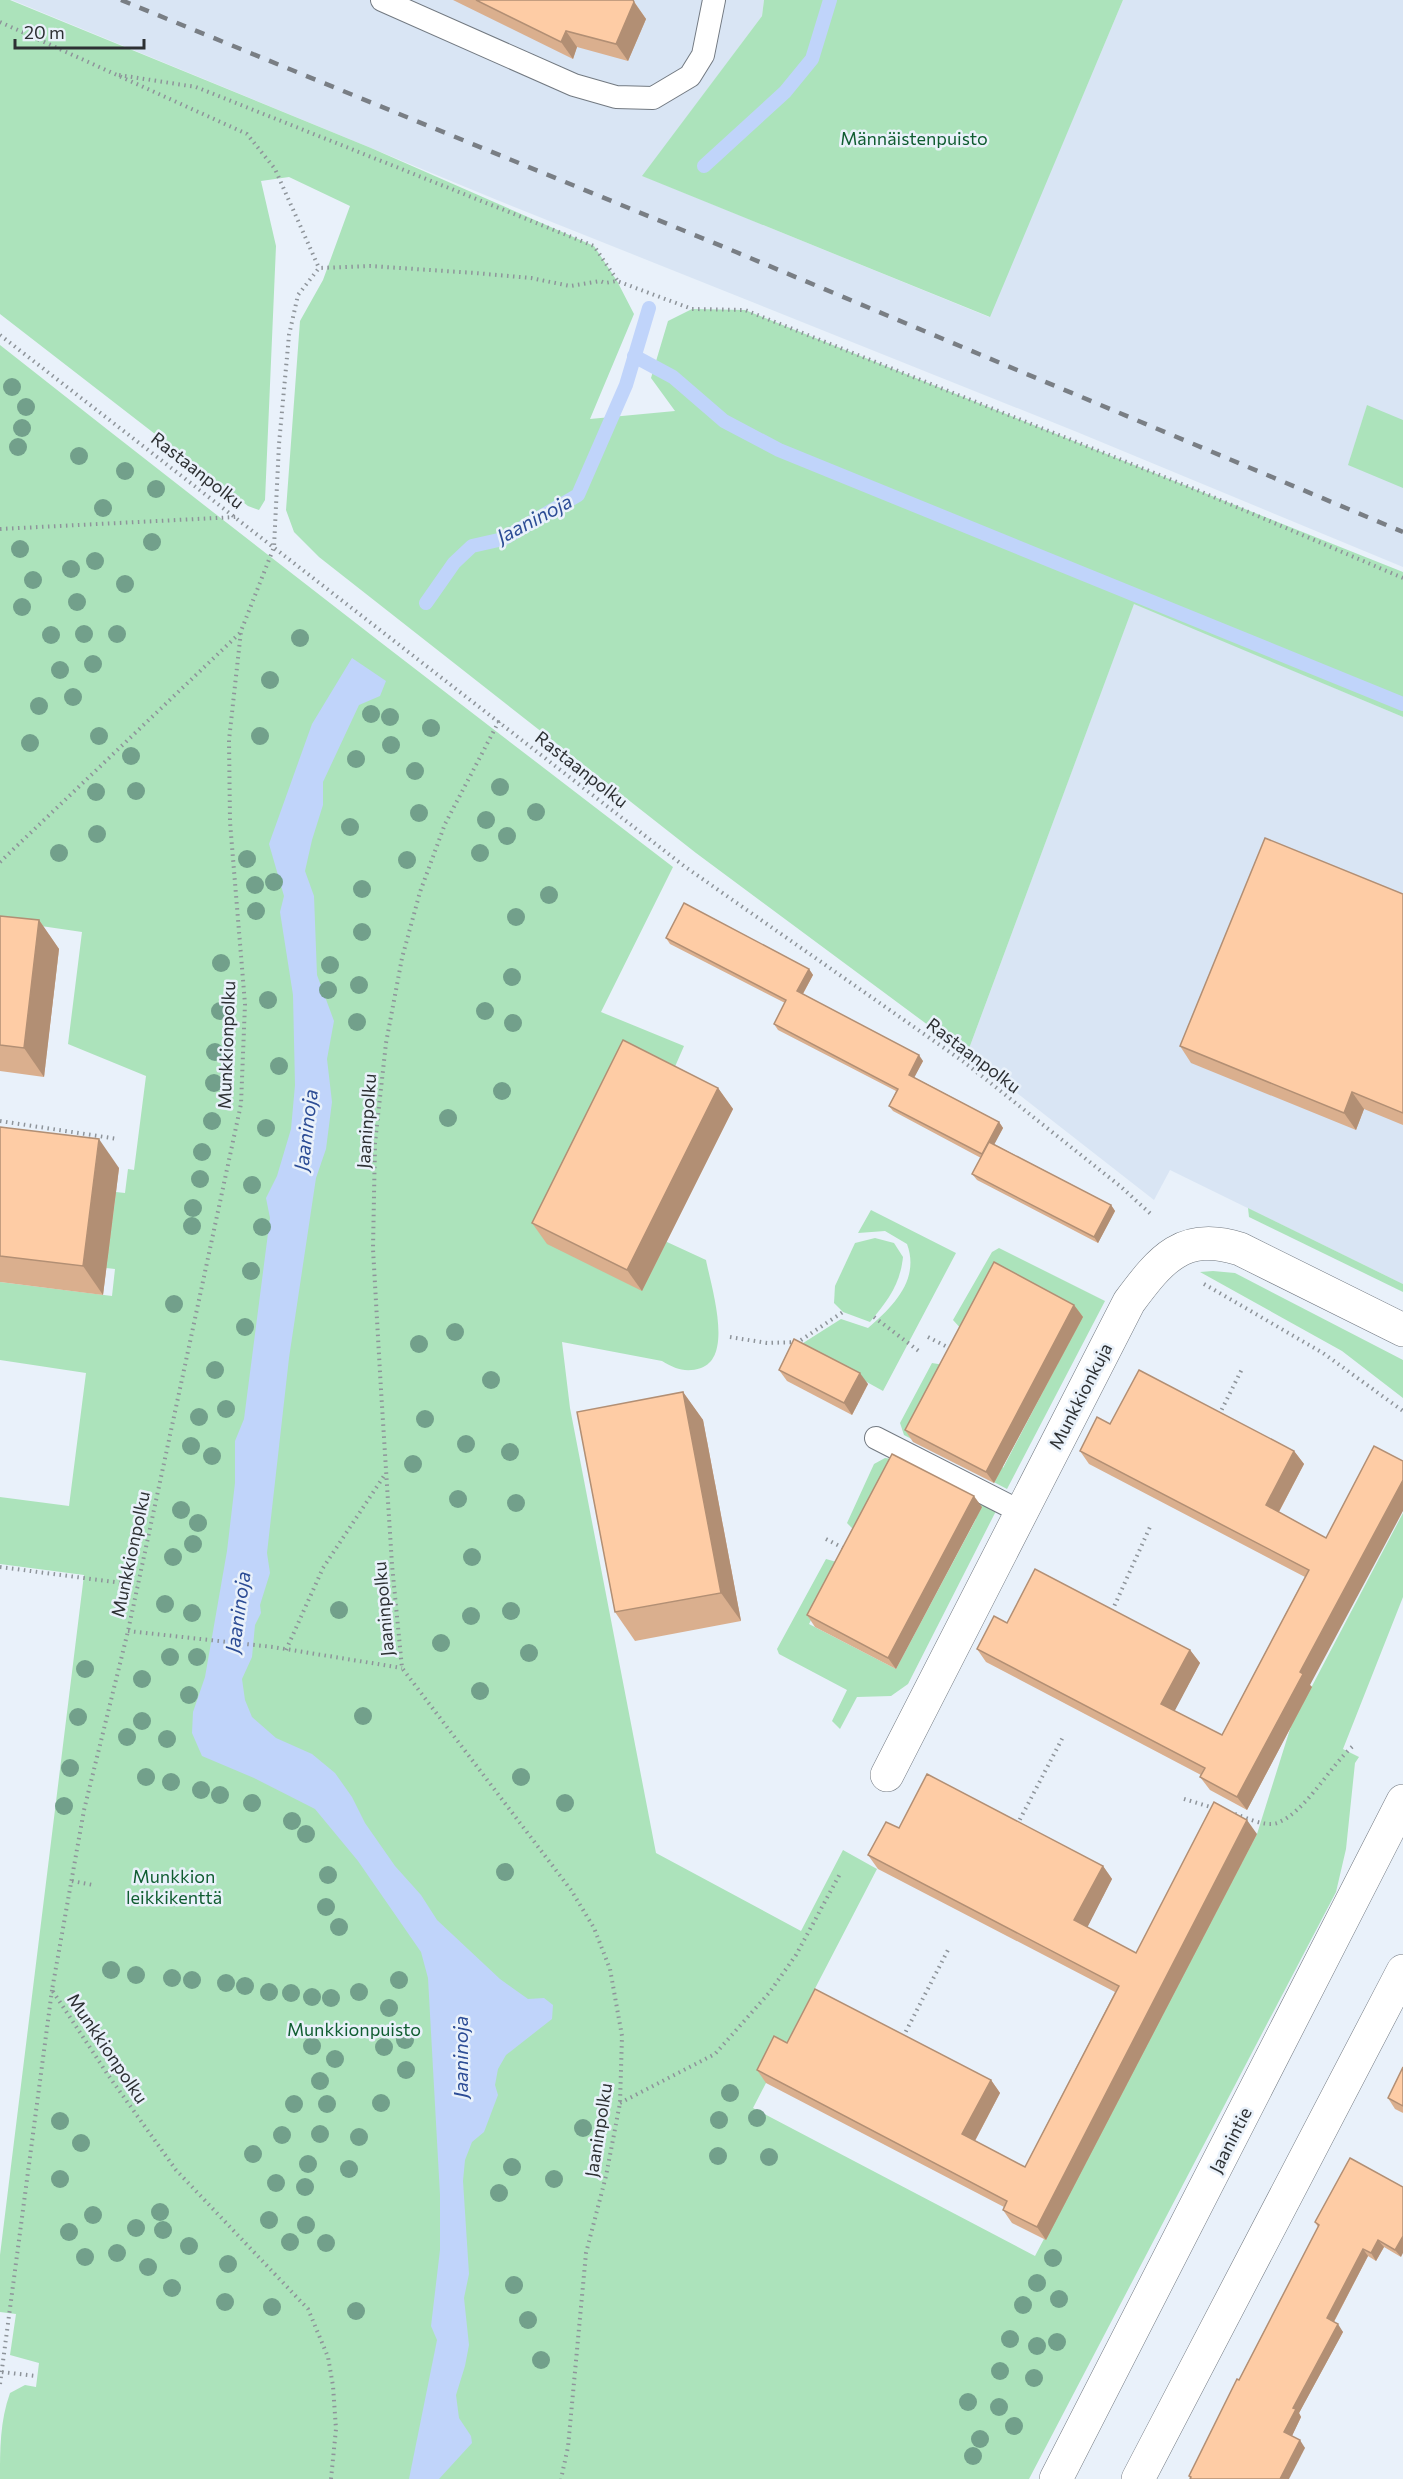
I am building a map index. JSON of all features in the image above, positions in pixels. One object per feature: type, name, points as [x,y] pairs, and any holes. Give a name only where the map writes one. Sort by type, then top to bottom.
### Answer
[{"type":"street","name":"Munkkionkuja","points":[[888,1775],[1129,1302],[1146,1280],[1179,1249],[1198,1243],[1219,1242],[1240,1249],[1403,1330]]},
{"type":"street","name":"Jaanintie","points":[[1056,2479],[1403,1801]]},
{"type":"street","points":[[1138,2479],[1403,1971]]},
{"type":"lane","points":[[382,0],[574,85],[616,97],[653,98],[690,76],[703,55],[714,0]]},
{"type":"lane","points":[[876,1438],[1021,1512]]},
{"type":"path","points":[[0,22],[247,134],[275,169],[319,268],[370,266],[475,273],[531,278],[570,286],[617,281],[692,309],[745,310],[1197,490],[1403,578]]},
{"type":"path","points":[[118,75],[196,87],[594,246],[617,281]]},
{"type":"path","name":"Munkkionpolku","points":[[319,268],[298,295],[289,335],[279,444],[274,547],[241,631],[229,740],[230,822],[245,1004],[241,1104],[128,1631],[84,1810],[52,1990],[108,2075],[176,2170],[308,2309],[328,2357],[333,2386],[336,2429],[331,2479]]},
{"type":"path","name":"Rastaanpolku","points":[[0,334],[684,866],[964,1062],[1120,1186],[1153,1216]]},
{"type":"path","points":[[0,529],[237,517]]},
{"type":"path","points":[[0,862],[241,631]]},
{"type":"path","name":"Jaaninpolku","points":[[499,721],[445,824],[420,892],[402,958],[386,1042],[375,1143],[373,1249],[392,1565],[402,1668],[571,1890],[594,1928],[610,1969],[618,2004],[622,2036],[620,2103],[606,2176],[586,2253],[568,2447],[561,2479]]},
{"type":"path","points":[[0,1121],[118,1139]]},
{"type":"path","points":[[1199,1282],[1323,1353],[1403,1411]]},
{"type":"path","points":[[730,1337],[767,1343],[798,1342],[843,1312]]},
{"type":"path","points":[[874,1317],[920,1352]]},
{"type":"path","points":[[928,1337],[960,1353]]},
{"type":"path","points":[[1217,1419],[1243,1367]]},
{"type":"path","points":[[286,1650],[323,1568],[386,1473]]},
{"type":"path","points":[[1109,1616],[1150,1527]]},
{"type":"path","points":[[826,1539],[854,1553]]},
{"type":"path","points":[[0,1567],[137,1585]]},
{"type":"path","points":[[128,1631],[273,1647],[402,1668]]},
{"type":"path","points":[[1016,1829],[1064,1736]]},
{"type":"path","points":[[1229,1812],[1260,1822],[1276,1824],[1297,1809],[1353,1746]]},
{"type":"path","points":[[1184,1799],[1219,1809]]},
{"type":"path","points":[[620,2103],[715,2054],[769,1993],[796,1955],[841,1872]]},
{"type":"path","points":[[72,1881],[93,1884]]},
{"type":"path","points":[[901,2042],[950,1948]]},
{"type":"path","points":[[0,2384],[52,1990]]},
{"type":"path","points":[[2,2372],[36,2376]]},
{"type":"shaded area","points":[[12,0],[764,0],[762,16],[643,176],[989,317],[1123,0],[1403,0],[1403,567],[1077,432],[497,200]]},
{"type":"shaded area","points":[[1134,603],[1403,717],[1403,1284],[1170,1170],[1154,1200],[967,1054]]},
{"type":"green space","points":[[0,0],[10,0],[371,148],[594,246],[617,281],[634,314],[590,419],[675,411],[651,378],[668,321],[692,309],[745,310],[1403,572],[1403,717],[1134,604],[967,1054],[696,853],[319,557],[294,532],[286,510],[300,321],[323,280],[350,206],[289,177],[261,181],[276,246],[265,500],[259,510],[248,506],[0,314]]},
{"type":"green space","name":"Männäistenpuisto","points":[[764,0],[1123,0],[990,317],[642,176],[762,16]]},
{"type":"green space","name":"Munkkionpuisto","points":[[0,345],[673,867],[601,1012],[684,1046],[670,1078],[667,1242],[706,1260],[718,1320],[716,1350],[711,1361],[701,1368],[685,1370],[662,1361],[562,1342],[570,1408],[656,1853],[801,1931],[843,1850],[877,1869],[753,2108],[1035,2256],[1257,1834],[1291,1726],[1403,1513],[1403,1597],[1343,1749],[1359,1757],[1355,1763],[1346,1849],[1336,1892],[1029,2479],[0,2479],[2,2425],[10,2393],[25,2385],[36,2387],[39,2363],[10,2355],[16,2314],[0,2312],[0,2255],[84,1575],[0,1564],[0,1497],[69,1506],[86,1373],[0,1360],[0,1282],[112,1296],[115,1269],[106,1268],[116,1192],[125,1193],[128,1169],[134,1170],[146,1076],[68,1044],[82,932],[0,920]]},
{"type":"green space","points":[[1367,405],[1403,420],[1403,488],[1348,465]]},
{"type":"green space","points":[[1248,1208],[1403,1284],[1403,1292],[1249,1217]]},
{"type":"green space","points":[[871,1210],[956,1253],[883,1391],[800,1345],[841,1319],[868,1328],[887,1311],[902,1291],[910,1269],[907,1244],[885,1231],[858,1233]]},
{"type":"green space","points":[[875,1238],[894,1243],[903,1257],[899,1276],[892,1292],[870,1322],[843,1312],[834,1303],[835,1286],[855,1243]]},
{"type":"green space","points":[[999,1248],[1105,1301],[1007,1489],[904,1435],[900,1423],[932,1363],[944,1365],[1003,1468],[1082,1317],[963,1331],[953,1320],[992,1252]]},
{"type":"green space","points":[[1200,1272],[1235,1273],[1403,1360],[1403,1398],[1342,1351]]},
{"type":"green space","points":[[885,1458],[899,1460],[996,1511],[908,1684],[891,1696],[857,1697],[840,1729],[832,1721],[847,1690],[779,1654],[777,1649],[826,1559],[840,1563],[809,1624],[896,1669],[976,1519],[857,1533],[847,1523],[874,1464]]},
{"type":"water","points":[[352,658],[386,681],[380,696],[359,705],[323,782],[323,805],[305,871],[314,896],[317,975],[334,1021],[327,1059],[332,1102],[326,1149],[316,1178],[289,1358],[267,1553],[270,1573],[260,1605],[261,1613],[255,1625],[252,1657],[242,1679],[245,1700],[252,1717],[276,1738],[312,1754],[335,1773],[352,1797],[365,1823],[395,1866],[421,1895],[437,1920],[500,1979],[528,1999],[544,1998],[553,2005],[552,2019],[506,2055],[498,2069],[495,2085],[498,2095],[484,2132],[472,2142],[465,2160],[463,2181],[469,2274],[464,2298],[469,2345],[456,2395],[459,2418],[471,2436],[472,2443],[439,2479],[409,2479],[437,2340],[431,2326],[440,2250],[440,2195],[428,1978],[421,1952],[358,1861],[315,1809],[254,1778],[202,1756],[192,1733],[193,1712],[205,1677],[227,1551],[235,1483],[235,1441],[244,1419],[270,1218],[266,1198],[277,1176],[291,1129],[295,1085],[293,995],[280,912],[284,896],[269,844],[312,724]]},
{"type":"building","points":[[476,0],[633,0],[634,2],[616,44],[566,31],[561,42]]},
{"type":"building","points":[[1265,838],[1403,894],[1403,1113],[1352,1092],[1344,1113],[1180,1046]]},
{"type":"building","points":[[684,903],[809,969],[797,991],[919,1055],[909,1075],[999,1122],[982,1154],[889,1106],[898,1089],[774,1024],[786,1000],[666,938]]},
{"type":"building","points":[[0,916],[39,920],[24,1048],[0,1045]]},
{"type":"building","points":[[623,1040],[718,1088],[627,1270],[532,1223]]},
{"type":"building","points":[[0,1127],[99,1139],[83,1266],[0,1256]]},
{"type":"building","points":[[989,1142],[1111,1205],[1094,1237],[972,1174]]},
{"type":"building","points":[[994,1262],[1074,1305],[986,1472],[905,1430]]},
{"type":"building","points":[[794,1339],[860,1373],[844,1403],[779,1370]]},
{"type":"building","points":[[1139,1370],[1294,1451],[1266,1505],[1326,1538],[1374,1446],[1403,1461],[1403,1480],[1300,1672],[1303,1674],[1237,1797],[1200,1777],[1205,1768],[977,1649],[994,1616],[1007,1623],[1035,1569],[1190,1650],[1161,1704],[1222,1735],[1309,1570],[1080,1451],[1097,1417],[1110,1424]]},
{"type":"building","points":[[683,1392],[721,1593],[615,1612],[577,1412]]},
{"type":"building","points":[[892,1454],[974,1496],[888,1658],[807,1615]]},
{"type":"building","points":[[927,1774],[1103,1866],[1074,1920],[1136,1953],[1214,1802],[1247,1820],[1037,2227],[1003,2210],[1007,2201],[757,2070],[774,2036],[787,2043],[815,1989],[991,2080],[962,2134],[1025,2167],[1119,1986],[868,1855],[886,1822],[899,1828]]},
{"type":"building","points":[[1403,2067],[1403,2106],[1388,2098]]},
{"type":"building","points":[[1350,2158],[1403,2187],[1403,2236],[1395,2250],[1378,2240],[1371,2253],[1363,2249],[1327,2318],[1338,2324],[1293,2408],[1296,2409],[1284,2432],[1300,2440],[1280,2479],[1190,2479],[1189,2476],[1237,2379],[1239,2380],[1319,2225],[1315,2222]]},
{"type":"waterway","name":"Jaaninoja","points":[[704,166],[785,92],[812,59],[830,0]]},
{"type":"waterway","name":"Jaaninoja","points":[[426,603],[454,563],[472,546],[503,539],[578,495],[626,385],[649,308]]},
{"type":"waterway","points":[[634,356],[673,377],[724,421],[779,450],[1403,704]]},
{"type":"railway","points":[[121,0],[736,252],[1403,532]]},
{"type":"park label","name":"Munkkion leikkikenttä","points":[[174,1886]]}]
